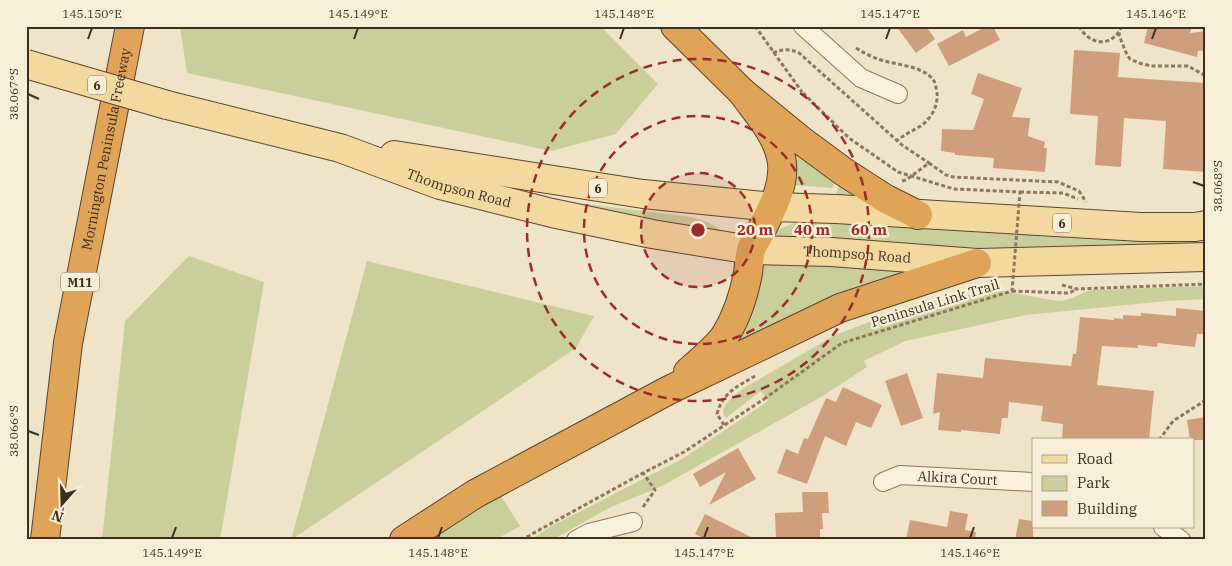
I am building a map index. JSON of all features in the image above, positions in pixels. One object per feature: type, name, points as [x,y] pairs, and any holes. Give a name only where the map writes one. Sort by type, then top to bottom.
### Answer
[{"type":"highway","name":"Mornington Peninsula Freeway","points":[[45,540],[68,343],[130,26]]},
{"type":"highway","points":[[675,26],[742,92],[802,141],[844,172],[886,199],[918,214]]},
{"type":"highway","points":[[669,390],[726,335],[740,303],[748,274],[751,250],[780,187],[783,172],[776,142],[742,92]]},
{"type":"highway","points":[[404,540],[475,494],[669,390],[840,308],[977,263]]},
{"type":"main road","name":"Thompson Road","points":[[26,64],[167,105],[340,148],[643,194],[772,207],[1141,227],[1195,227],[1206,225]]},
{"type":"main road","name":"Thompson Road","points":[[340,148],[440,185],[552,213],[652,234],[751,250],[831,252],[977,263],[1206,257]]},
{"type":"street","points":[[803,26],[861,78],[898,94]]},
{"type":"street","name":"Alkira Court","points":[[883,482],[900,475],[1032,482]]},
{"type":"street","points":[[576,540],[590,533],[633,522]]},
{"type":"street","points":[[1164,528],[1181,540]]},
{"type":"path","points":[[755,26],[773,54],[802,92],[849,138],[898,172],[954,189],[1064,193],[1087,203],[1079,191],[1058,182],[953,177],[946,175],[902,144],[798,52],[789,49],[773,54]]},
{"type":"path","points":[[1079,26],[1089,38],[1100,42],[1110,41],[1114,38],[1121,26]]},
{"type":"path","points":[[1119,32],[1127,55],[1134,61],[1151,66],[1184,66],[1204,75],[1206,73]]},
{"type":"path","points":[[898,182],[906,180],[929,163]]},
{"type":"path","name":"Peninsula Link Trail","points":[[521,540],[684,452],[764,399],[842,343],[1012,291],[1020,192]]},
{"type":"path","points":[[1005,285],[1021,284]]},
{"type":"path","points":[[1055,284],[1077,289],[1206,284]]},
{"type":"path","points":[[1012,291],[1067,293],[1077,289]]},
{"type":"path","points":[[724,425],[717,414],[724,397],[738,386],[761,373]]},
{"type":"path","points":[[1160,438],[1173,421],[1206,400]]},
{"type":"path","points":[[633,522],[655,490],[643,473]]},
{"type":"green space","points":[[180,26],[600,26],[658,84],[616,134],[551,151],[187,73]]},
{"type":"green space","points":[[793,148],[834,182],[833,188],[792,185]]},
{"type":"green space","points":[[424,173],[470,177],[570,202],[685,216],[700,219],[721,231],[720,234]]},
{"type":"green space","points":[[840,183],[863,197],[789,195],[790,192],[836,194]]},
{"type":"green space","points":[[809,220],[1206,236],[1206,247],[992,250],[770,237],[788,225]]},
{"type":"green space","points":[[189,256],[264,282],[220,540],[102,540],[125,321]]},
{"type":"green space","points":[[367,261],[594,316],[576,348],[291,540]]},
{"type":"green space","points":[[763,262],[900,272],[898,279],[715,363]]},
{"type":"green space","points":[[1206,286],[1206,299],[1026,315],[905,341],[864,361],[867,367],[823,396],[662,486],[611,507],[552,540],[531,540],[548,528],[682,459],[768,401],[761,391],[726,418],[723,410],[725,406],[742,389],[835,335],[890,314],[931,302],[996,290],[1057,301],[1067,300],[1092,290]]},
{"type":"green space","points":[[501,496],[520,526],[495,540],[429,540]]},
{"type":"building","points":[[896,26],[926,26],[935,39],[916,53]]},
{"type":"building","points":[[987,26],[993,26],[1000,40],[949,66],[937,44],[963,30],[966,37]]},
{"type":"building","points":[[1148,26],[1192,26],[1190,33],[1206,31],[1206,50],[1198,51],[1197,57],[1144,43]]},
{"type":"building","points":[[1074,50],[1120,53],[1118,77],[1206,83],[1204,144],[1206,144],[1206,172],[1163,169],[1166,121],[1124,118],[1121,167],[1095,165],[1098,116],[1070,114]]},
{"type":"building","points":[[978,73],[1022,88],[1012,117],[1030,118],[1028,136],[1045,142],[1044,148],[1047,148],[1045,172],[993,168],[994,158],[955,155],[955,153],[941,151],[942,129],[973,130],[984,99],[971,94]]},
{"type":"building","points":[[1176,308],[1206,311],[1206,334],[1197,334],[1195,347],[1158,343],[1157,347],[1138,345],[1138,348],[1102,346],[1097,385],[1154,391],[1149,438],[1062,438],[1063,424],[1041,421],[1043,406],[1009,402],[1008,418],[1002,418],[1000,434],[938,430],[940,412],[933,414],[937,373],[983,378],[985,358],[1071,366],[1073,354],[1076,354],[1080,317],[1114,320],[1114,318],[1123,319],[1123,315],[1141,316],[1141,313],[1176,316]]},
{"type":"building","points":[[907,373],[923,418],[901,426],[885,381]]},
{"type":"building","points":[[843,387],[882,405],[871,428],[856,422],[846,446],[825,436],[807,484],[777,473],[786,449],[798,454],[804,438],[808,439],[826,398],[836,402]]},
{"type":"building","points":[[1206,417],[1206,440],[1190,438],[1187,420]]},
{"type":"building","points":[[738,448],[756,479],[709,505],[726,472],[700,487],[693,474]]},
{"type":"building","points":[[802,492],[828,492],[829,513],[822,513],[823,529],[820,529],[820,540],[776,540],[775,513],[803,512]]},
{"type":"building","points":[[950,511],[968,514],[965,530],[976,532],[975,540],[906,540],[910,520],[947,527]]},
{"type":"building","points":[[705,514],[757,540],[707,540],[695,534]]},
{"type":"building","points":[[1019,519],[1032,521],[1033,540],[1015,540]]}]
